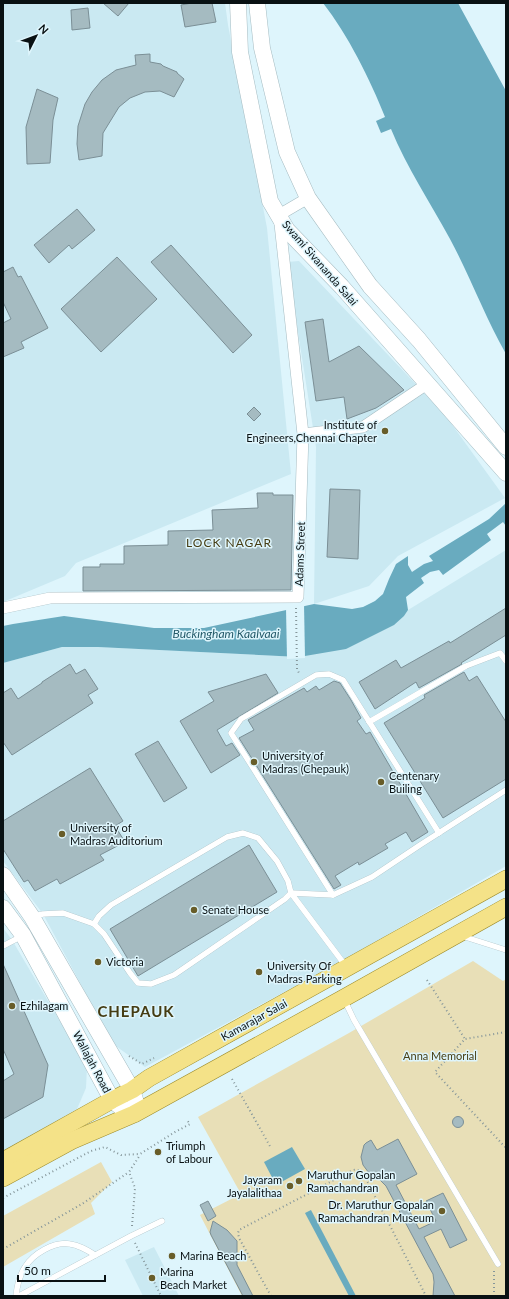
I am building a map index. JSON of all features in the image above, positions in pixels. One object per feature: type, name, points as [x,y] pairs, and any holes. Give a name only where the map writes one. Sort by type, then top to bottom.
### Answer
[{"type":"main road","name":"Kamarajar Salai","points":[[3,1161],[132,1090],[149,1078],[506,878]]},
{"type":"main road","points":[[3,1178],[71,1142],[134,1114],[506,907]]},
{"type":"street","name":"Swami Sivananda Salai","points":[[238,3],[240,52],[270,201],[287,230],[342,287],[506,473]]},
{"type":"street","name":"Swami Sivananda Salai","points":[[257,3],[262,48],[288,152],[308,198],[370,286],[419,340],[506,448]]},
{"type":"street","points":[[279,215],[308,198]]},
{"type":"street","name":"Adams Street","points":[[3,608],[50,598],[298,597],[303,434],[279,215]]},
{"type":"street","points":[[303,434],[363,427],[427,384]]},
{"type":"street","name":"Wallajah Road","points":[[3,875],[32,917],[132,1090],[137,1106],[134,1114],[128,1113],[112,1100],[23,935],[3,908]]},
{"type":"lane","points":[[370,722],[466,666],[500,653],[506,661]]},
{"type":"lane","points":[[333,895],[231,733],[241,719],[316,674],[329,674],[343,680],[439,833]]},
{"type":"lane","points":[[32,917],[43,914],[63,913],[94,924],[104,934],[138,983],[152,984],[174,976],[291,894],[333,895],[372,877],[506,790]]},
{"type":"lane","points":[[94,924],[99,916],[111,905],[227,837],[243,833],[258,838],[277,861],[288,881],[291,894],[342,961],[346,969]]},
{"type":"lane","points":[[456,934],[506,950]]},
{"type":"lane","points":[[3,946],[23,935]]},
{"type":"lane","points":[[344,998],[354,1020],[498,1264]]},
{"type":"lane","points":[[20,1296],[95,1255],[162,1221]]},
{"type":"lane","points":[[16,1296],[20,1277],[26,1266],[35,1256],[48,1248],[58,1244],[68,1243],[81,1247],[95,1255]]},
{"type":"path","points":[[296,603],[297,665]]},
{"type":"path","points":[[427,980],[464,1039]]},
{"type":"path","points":[[506,1032],[464,1039],[434,1072],[506,1148]]},
{"type":"path","points":[[129,1056],[142,1064],[154,1058]]},
{"type":"path","points":[[232,1079],[271,1148]]},
{"type":"path","points":[[3,1198],[91,1151],[105,1147],[121,1155],[140,1154],[190,1124],[187,1120]]},
{"type":"path","points":[[271,1296],[239,1238],[239,1230],[356,1169],[364,1175],[426,1296]]},
{"type":"path","points":[[3,1249],[82,1204],[129,1172]]},
{"type":"path","points":[[494,1296],[493,1273],[498,1264]]},
{"type":"shaded area","points":[[3,3],[225,3],[267,228],[291,474],[76,563],[65,576],[3,602]]},
{"type":"shaded area","name":"Institute of Engineers,Chennai Chapter","points":[[299,261],[445,415],[505,498],[398,556],[369,586],[314,604],[316,447],[287,262]]},
{"type":"shaded area","name":"University of Madras (Chepauk)","points":[[506,550],[506,866],[342,961],[145,1067],[113,1044],[43,914],[3,861],[3,663],[62,647],[98,647],[299,657],[404,616],[408,610]]},
{"type":"shaded area","points":[[3,928],[12,940],[87,1067],[86,1088],[77,1109],[3,1152]]},
{"type":"shaded area","name":"Marina Beach Market","points":[[154,1247],[179,1296],[143,1296],[125,1260]]},
{"type":"green space","name":"Anna Memorial","points":[[473,961],[503,981],[506,979],[506,1296],[242,1296],[200,1215],[241,1194],[198,1117],[349,1033]]},
{"type":"green space","points":[[101,1162],[112,1182],[91,1203],[95,1214],[3,1267],[3,1216]]},
{"type":"water","points":[[323,3],[458,3],[506,91],[506,354],[491,326],[457,253],[411,171],[391,129],[381,133],[376,121],[385,117],[350,43]]},
{"type":"water","name":"Buckingham Kaalvaai","points":[[506,503],[506,526],[503,522],[487,534],[491,540],[443,575],[439,570],[430,572],[421,578],[424,583],[406,597],[408,610],[404,616],[394,625],[346,649],[299,657],[98,647],[62,647],[3,663],[3,626],[64,616],[154,628],[204,628],[314,604],[352,609],[363,607],[375,601],[383,594],[396,564],[408,556],[408,565],[412,572],[424,564],[433,561],[429,556],[489,519]]},
{"type":"water","points":[[292,1147],[305,1169],[276,1185],[264,1162]]},
{"type":"water","points":[[311,1210],[356,1296],[349,1296],[305,1213]]},
{"type":"pier","points":[[304,604],[305,658],[287,659],[286,608]]},
{"type":"building","points":[[103,3],[129,3],[118,16]]},
{"type":"building","points":[[192,3],[212,3],[216,22],[185,27],[181,5]]},
{"type":"building","points":[[88,8],[90,28],[72,30],[71,10]]},
{"type":"building","points":[[150,54],[150,62],[161,64],[177,72],[184,79],[174,97],[160,91],[145,92],[130,98],[119,107],[103,133],[102,156],[79,160],[77,144],[78,126],[85,104],[92,92],[102,80],[116,70],[136,65],[135,55]]},
{"type":"building","points":[[37,89],[58,98],[53,120],[50,163],[27,164],[26,127]]},
{"type":"building","points":[[77,209],[95,230],[72,249],[69,245],[49,263],[34,245]]},
{"type":"building","points":[[171,245],[252,335],[233,353],[151,262]]},
{"type":"building","points":[[117,257],[157,299],[101,352],[61,309]]},
{"type":"building","points":[[13,267],[18,277],[21,276],[48,328],[21,342],[24,348],[3,357],[3,323],[11,319],[3,302],[3,272]]},
{"type":"building","points":[[323,319],[329,362],[359,346],[404,390],[376,408],[347,419],[344,397],[316,401],[305,322]]},
{"type":"building","points":[[254,407],[261,414],[254,421],[247,414]]},
{"type":"building","points":[[330,489],[360,490],[358,559],[327,557]]},
{"type":"building","points":[[257,493],[293,495],[291,590],[83,591],[83,567],[100,567],[100,564],[124,564],[124,546],[168,545],[168,531],[213,530],[212,510],[258,508]]},
{"type":"building","points":[[506,608],[506,635],[461,663],[462,664],[419,688],[416,682],[375,709],[359,682],[396,660],[401,668],[449,641],[450,643]]},
{"type":"building","points":[[70,664],[76,674],[85,669],[98,689],[88,695],[93,703],[12,755],[3,742],[3,693],[11,688],[18,699]]},
{"type":"building","points":[[464,672],[469,681],[477,676],[506,722],[506,779],[443,818],[384,723],[425,698],[424,695]]},
{"type":"building","points":[[266,674],[278,693],[217,730],[226,746],[232,743],[240,755],[211,773],[180,721],[214,701],[208,692]]},
{"type":"building","name":"Centenary Builing","points":[[334,681],[340,683],[351,700],[361,718],[357,721],[366,734],[370,732],[428,832],[412,842],[406,832],[385,844],[388,848],[359,865],[358,862],[335,876],[341,885],[334,889],[239,738],[254,730],[248,720],[304,688],[307,692],[316,686],[319,690]]},
{"type":"building","points":[[158,741],[187,788],[164,802],[135,754]]},
{"type":"building","name":"University of Madras Auditorium","points":[[90,768],[123,821],[115,826],[125,842],[100,855],[104,860],[60,884],[57,879],[35,891],[28,880],[24,882],[3,849],[3,821]]},
{"type":"building","name":"Senate House","points":[[249,845],[277,892],[138,976],[110,929]]},
{"type":"building","name":"Ezhilagam","points":[[3,964],[48,1065],[43,1097],[3,1119],[3,1081],[14,1074],[3,1049]]},
{"type":"building","points":[[458,1116],[462,1118],[464,1122],[462,1126],[458,1128],[454,1126],[452,1122],[454,1118]]},
{"type":"building","points":[[398,1139],[417,1174],[396,1185],[419,1229],[436,1221],[426,1201],[443,1193],[467,1240],[450,1248],[441,1229],[424,1237],[455,1296],[433,1296],[433,1274],[386,1186],[377,1177],[369,1173],[363,1165],[361,1157],[364,1145],[366,1143],[371,1140],[377,1150]]},
{"type":"building","points":[[208,1201],[216,1216],[208,1221],[200,1205]]},
{"type":"building","points":[[213,1221],[227,1230],[237,1241],[237,1265],[253,1296],[243,1296],[211,1235],[210,1232]]},
{"type":"place","name":"Institute of Engineers,Chennai Chapter","points":[[385,431]]},
{"type":"place","name":"University of Madras (Chepauk)","points":[[254,762]]},
{"type":"place","name":"Centenary Builing","points":[[381,782]]},
{"type":"place","name":"University of Madras Auditorium","points":[[62,834]]},
{"type":"place","name":"Senate House","points":[[194,910]]},
{"type":"place","name":"Victoria","points":[[98,962]]},
{"type":"place","name":"University Of Madras Parking","points":[[259,972]]},
{"type":"place","name":"Ezhilagam","points":[[12,1006]]},
{"type":"place","name":"Triumph of Labour","points":[[158,1152]]},
{"type":"place","name":"Maruthur Gopalan Ramachandran","points":[[299,1181]]},
{"type":"place","name":"Jayaram Jayalalithaa","points":[[290,1186]]},
{"type":"place","name":"Dr. Maruthur Gopalan Ramachandran Museum","points":[[442,1211]]},
{"type":"place","name":"Marina Beach","points":[[172,1256]]},
{"type":"place","name":"Marina Beach Market","points":[[152,1278]]},
{"type":"district","name":"LOCK NAGAR","points":[[229,543]]},
{"type":"district","name":"CHEPAUK","points":[[136,1012]]}]
